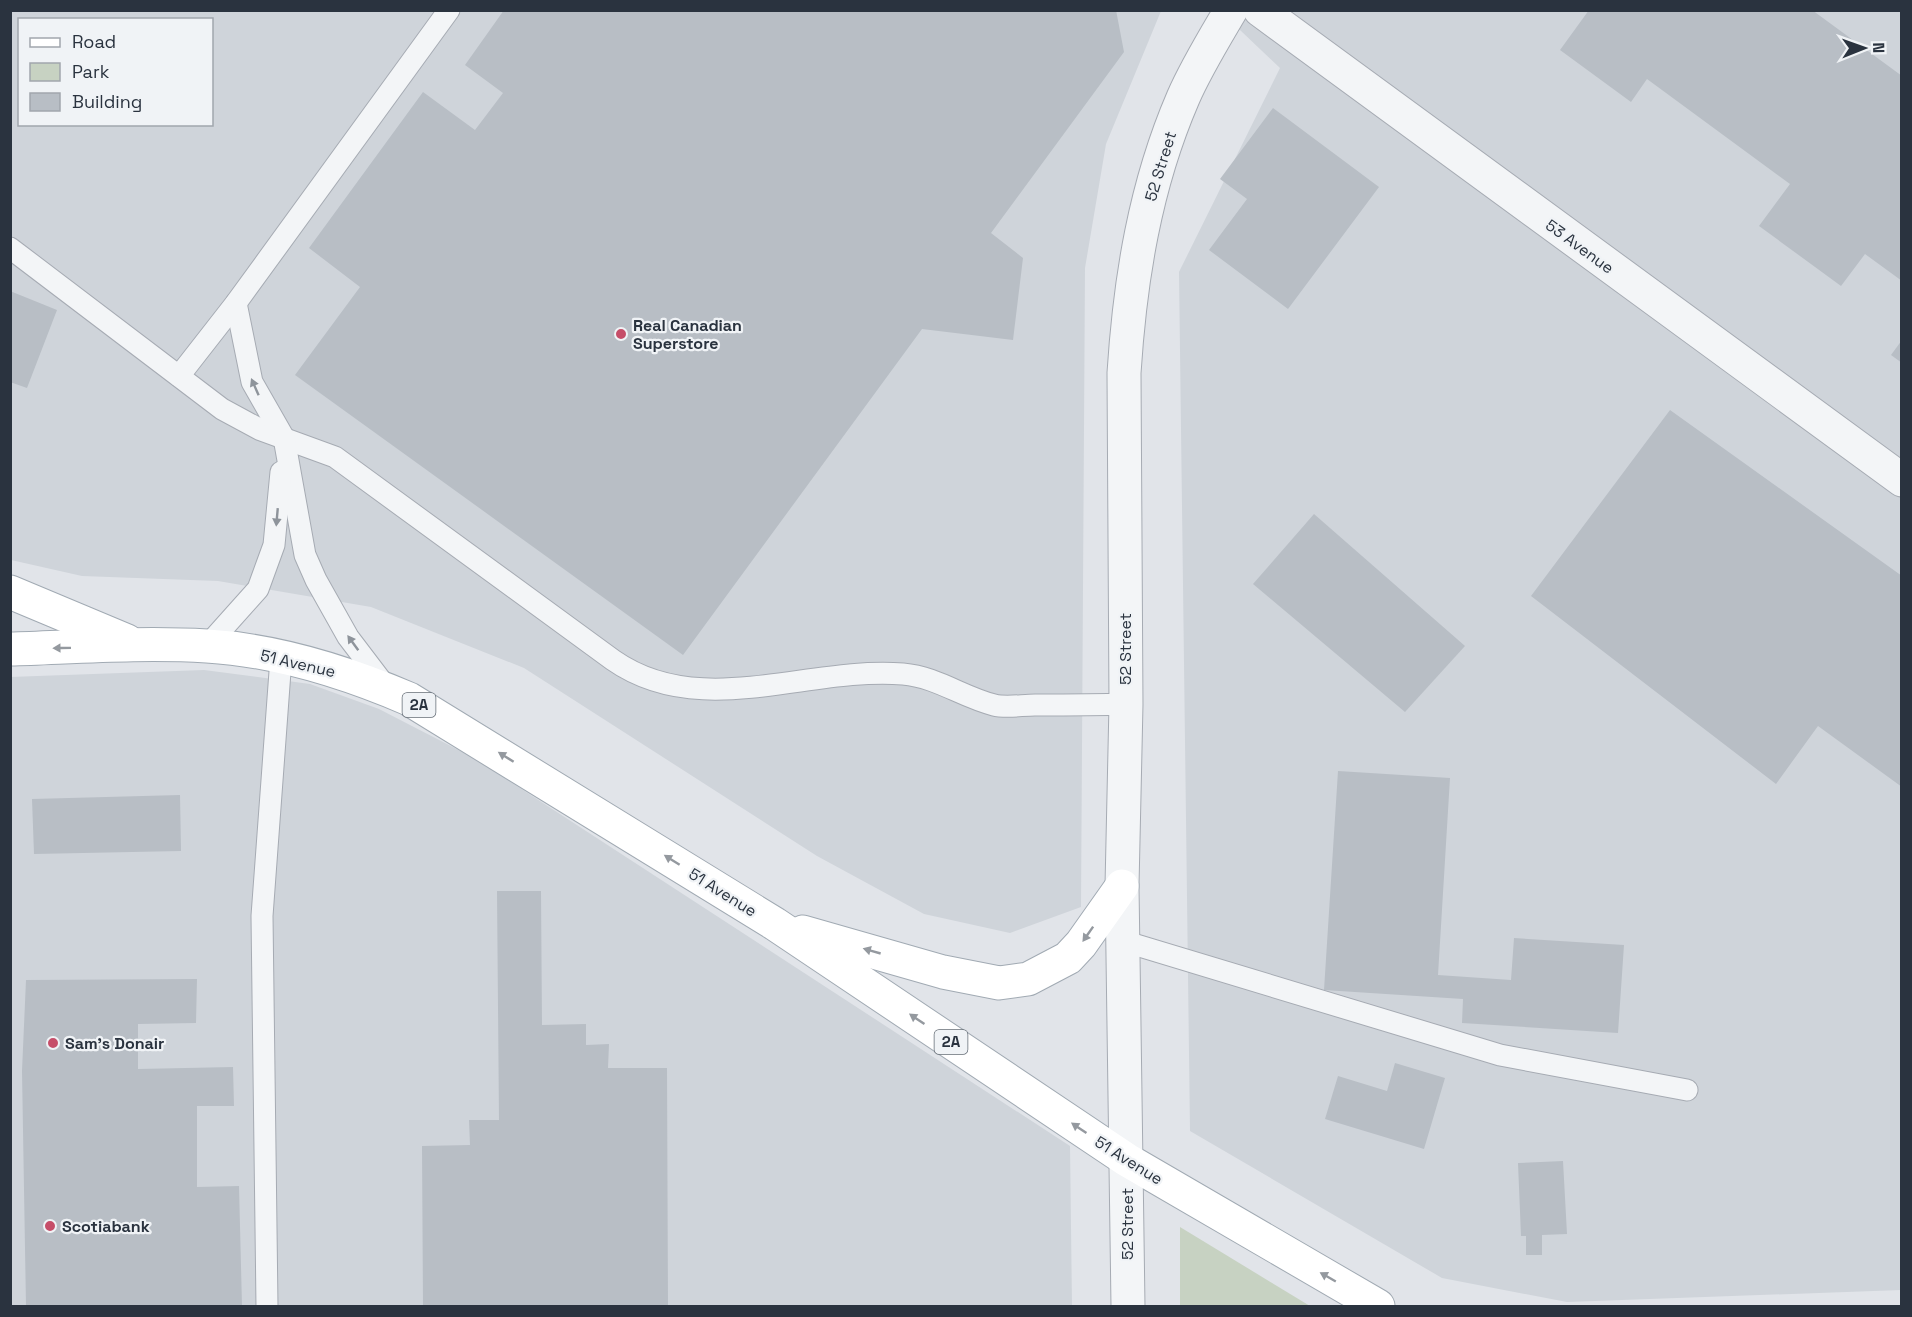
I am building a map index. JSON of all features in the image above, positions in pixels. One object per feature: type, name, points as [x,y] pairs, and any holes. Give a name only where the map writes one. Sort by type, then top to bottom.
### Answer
[{"type":"main road","points":[[10,592],[140,646]]},
{"type":"main road","name":"51 Avenue","points":[[10,649],[207,646],[281,658],[353,676],[430,710],[775,924],[1127,1161],[1378,1306]]},
{"type":"main road","points":[[775,924],[943,972],[999,983],[1042,974],[1068,958],[1081,944],[1122,886]]},
{"type":"street","name":"52 Street","points":[[1128,1306],[1122,886],[1126,704],[1124,373],[1134,267],[1163,151],[1183,98],[1231,10]]},
{"type":"street","name":"53 Avenue","points":[[1260,10],[1902,480]]},
{"type":"lane","points":[[179,376],[236,303],[449,10]]},
{"type":"lane","points":[[10,248],[222,409],[284,438],[335,457],[613,660],[642,676],[702,688],[734,688],[865,675],[905,674],[930,679],[995,706],[1126,704]]},
{"type":"lane","points":[[236,303],[252,382],[284,438],[305,555],[316,580],[348,637],[388,690]]},
{"type":"lane","points":[[207,646],[247,605],[258,589],[269,563],[277,524],[284,438]]},
{"type":"lane","points":[[267,1306],[262,916],[281,658]]},
{"type":"lane","points":[[1123,941],[1500,1055],[1687,1090]]},
{"type":"shaded area","points":[[11,11],[1161,11],[1106,144],[1085,268],[1081,907],[1010,933],[924,914],[817,856],[524,668],[371,607],[218,581],[82,576],[11,560]]},
{"type":"shaded area","points":[[1220,11],[1901,11],[1901,1290],[1567,1302],[1442,1278],[1190,1131],[1179,272],[1280,68]]},
{"type":"shaded area","points":[[204,670],[310,684],[379,709],[474,758],[1070,1146],[1072,1306],[11,1306],[10,677]]},
{"type":"green space","points":[[1180,1227],[1310,1306],[1180,1306]]},
{"type":"building","name":"Real Canadian Superstore","points":[[504,10],[1116,10],[1124,52],[991,233],[1023,258],[1013,340],[922,329],[683,655],[295,375],[360,287],[309,248],[423,92],[475,130],[503,93],[465,65]]},
{"type":"building","points":[[1589,10],[1812,10],[1902,76],[1902,281],[1865,254],[1841,286],[1759,226],[1790,184],[1647,79],[1631,102],[1560,50]]},
{"type":"building","points":[[1273,108],[1379,187],[1288,309],[1209,250],[1247,199],[1220,179]]},
{"type":"building","points":[[10,291],[57,310],[27,388],[10,382]]},
{"type":"building","points":[[1902,340],[1902,363],[1891,355]]},
{"type":"building","points":[[1670,410],[1902,576],[1902,787],[1818,726],[1776,784],[1531,596]]},
{"type":"building","points":[[1314,514],[1465,646],[1405,712],[1253,584]]},
{"type":"building","points":[[1338,771],[1450,778],[1438,975],[1511,980],[1514,938],[1624,945],[1618,1033],[1462,1023],[1463,999],[1324,990]]},
{"type":"building","points":[[180,795],[181,851],[34,854],[32,799]]},
{"type":"building","points":[[497,891],[541,891],[542,1025],[586,1024],[586,1045],[609,1044],[608,1068],[667,1068],[668,1306],[423,1306],[422,1146],[470,1145],[469,1120],[499,1120]]},
{"type":"building","points":[[197,979],[196,1023],[138,1024],[138,1069],[233,1067],[234,1106],[197,1106],[197,1187],[239,1186],[242,1306],[26,1306],[22,1071],[26,980]]},
{"type":"building","points":[[1395,1063],[1445,1078],[1424,1149],[1325,1119],[1338,1076],[1387,1091]]},
{"type":"building","points":[[1563,1161],[1567,1234],[1542,1235],[1542,1255],[1526,1255],[1526,1236],[1521,1236],[1518,1163]]},
{"type":"place","name":"Real Canadian Superstore","points":[[621,334]]},
{"type":"place","name":"Sam's Donair","points":[[53,1043]]},
{"type":"place","name":"Scotiabank","points":[[50,1226]]}]
